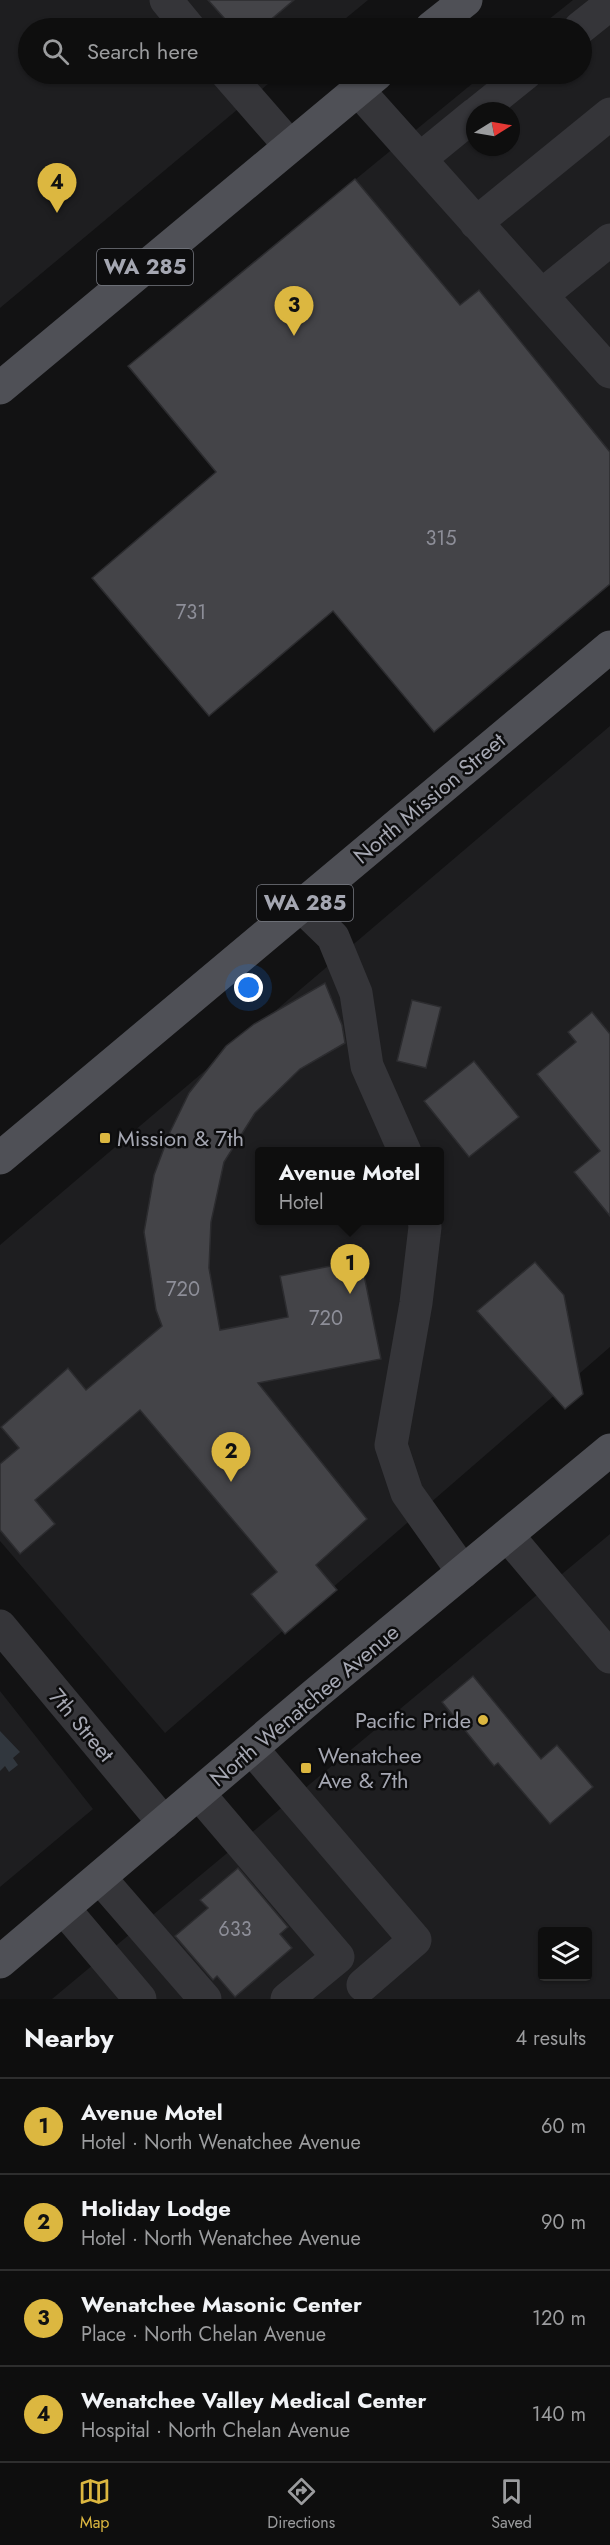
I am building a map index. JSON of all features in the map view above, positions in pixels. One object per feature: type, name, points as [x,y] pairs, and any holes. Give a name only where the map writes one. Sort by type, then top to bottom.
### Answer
[{"type":"main road","points":[[444,18],[466,0]]},
{"type":"main road","name":"WA 285","points":[[0,388],[366,84]]},
{"type":"main road","name":"North Mission Street","points":[[0,1158],[608,652]]},
{"type":"main road","name":"North Wenatchee Avenue","points":[[0,1962],[610,1450]]},
{"type":"street","points":[[166,0],[181,18]]},
{"type":"street","points":[[592,18],[610,4]]},
{"type":"street","points":[[236,84],[290,146]]},
{"type":"street","points":[[369,84],[420,159],[609,368]]},
{"type":"street","points":[[490,102],[513,84]]},
{"type":"street","points":[[476,223],[610,114]]},
{"type":"street","points":[[420,159],[466,121]]},
{"type":"street","points":[[542,295],[610,240]]},
{"type":"street","points":[[302,906],[333,937],[356,993],[367,1066],[403,1147]]},
{"type":"street","points":[[425,1225],[416,1303],[391,1445],[407,1493],[463,1572]]},
{"type":"street","points":[[508,1536],[610,1657]]},
{"type":"street","name":"7th Street","points":[[0,1626],[164,1823]]},
{"type":"street","points":[[199,1794],[368,1992],[415,1940],[252,1749]]},
{"type":"street","points":[[100,1878],[205,1999]]},
{"type":"street","points":[[64,1909],[140,1999]]},
{"type":"street","points":[[287,1999],[338,1957]]},
{"type":"shaded area","points":[[0,0],[368,0],[346,18],[18,18],[18,84],[268,84],[0,308]]},
{"type":"shaded area","points":[[573,0],[610,0],[610,584],[434,732],[128,366],[472,84],[592,84],[592,18],[550,18]]},
{"type":"shaded area","points":[[610,726],[610,1347],[165,1733],[0,1541],[0,1245]]},
{"type":"shaded area","points":[[610,1534],[610,1999],[52,1999]]},
{"type":"shaded area","points":[[0,1691],[93,1809],[0,1887]]},
{"type":"shaded area","points":[[0,1731],[20,1752],[13,1758],[18,1765],[9,1772],[5,1766],[0,1771]]},
{"type":"building","points":[[208,0],[294,0],[273,18],[224,18]]},
{"type":"building","points":[[355,179],[460,305],[479,290],[610,452],[610,584],[434,732],[333,611],[209,716],[92,578],[216,472],[128,366]]},
{"type":"building","points":[[325,983],[342,1025],[345,1043],[300,1069],[255,1113],[224,1162],[211,1222],[209,1268],[220,1330],[288,1317],[280,1276],[361,1260],[381,1359],[258,1383],[367,1519],[316,1565],[337,1590],[285,1634],[251,1594],[277,1572],[140,1410],[35,1500],[55,1524],[20,1554],[0,1530],[0,1464],[19,1448],[1,1427],[68,1368],[86,1390],[162,1326],[156,1310],[144,1232],[154,1175],[170,1132],[189,1093],[226,1046],[254,1024]]},
{"type":"building","points":[[412,1000],[441,1007],[426,1068],[397,1061]]},
{"type":"building","points":[[592,1012],[610,1034],[610,1216],[574,1172],[600,1151],[537,1074],[576,1042],[568,1032]]},
{"type":"building","points":[[474,1061],[519,1117],[469,1157],[424,1101]]},
{"type":"building","points":[[535,1262],[564,1295],[583,1394],[565,1409],[477,1311]]},
{"type":"building","points":[[473,1676],[541,1759],[557,1745],[593,1787],[550,1824],[498,1763],[494,1766],[442,1702]]},
{"type":"building","points":[[238,1868],[288,1927],[280,1934],[292,1948],[235,1997],[217,1976],[213,1980],[175,1936],[208,1908],[200,1900]]},
{"type":"place","name":"Wenatchee Valley Medical Center","points":[[57,213]]},
{"type":"place","name":"Wenatchee Masonic Center","points":[[294,336]]},
{"type":"place","name":"Mission & 7th","points":[[105,1138]]},
{"type":"place","name":"Avenue Motel","points":[[350,1294]]},
{"type":"place","name":"Holiday Lodge","points":[[231,1482]]},
{"type":"place","name":"Pacific Pride","points":[[483,1720]]},
{"type":"place","name":"Wenatchee Ave & 7th","points":[[306,1768]]}]
